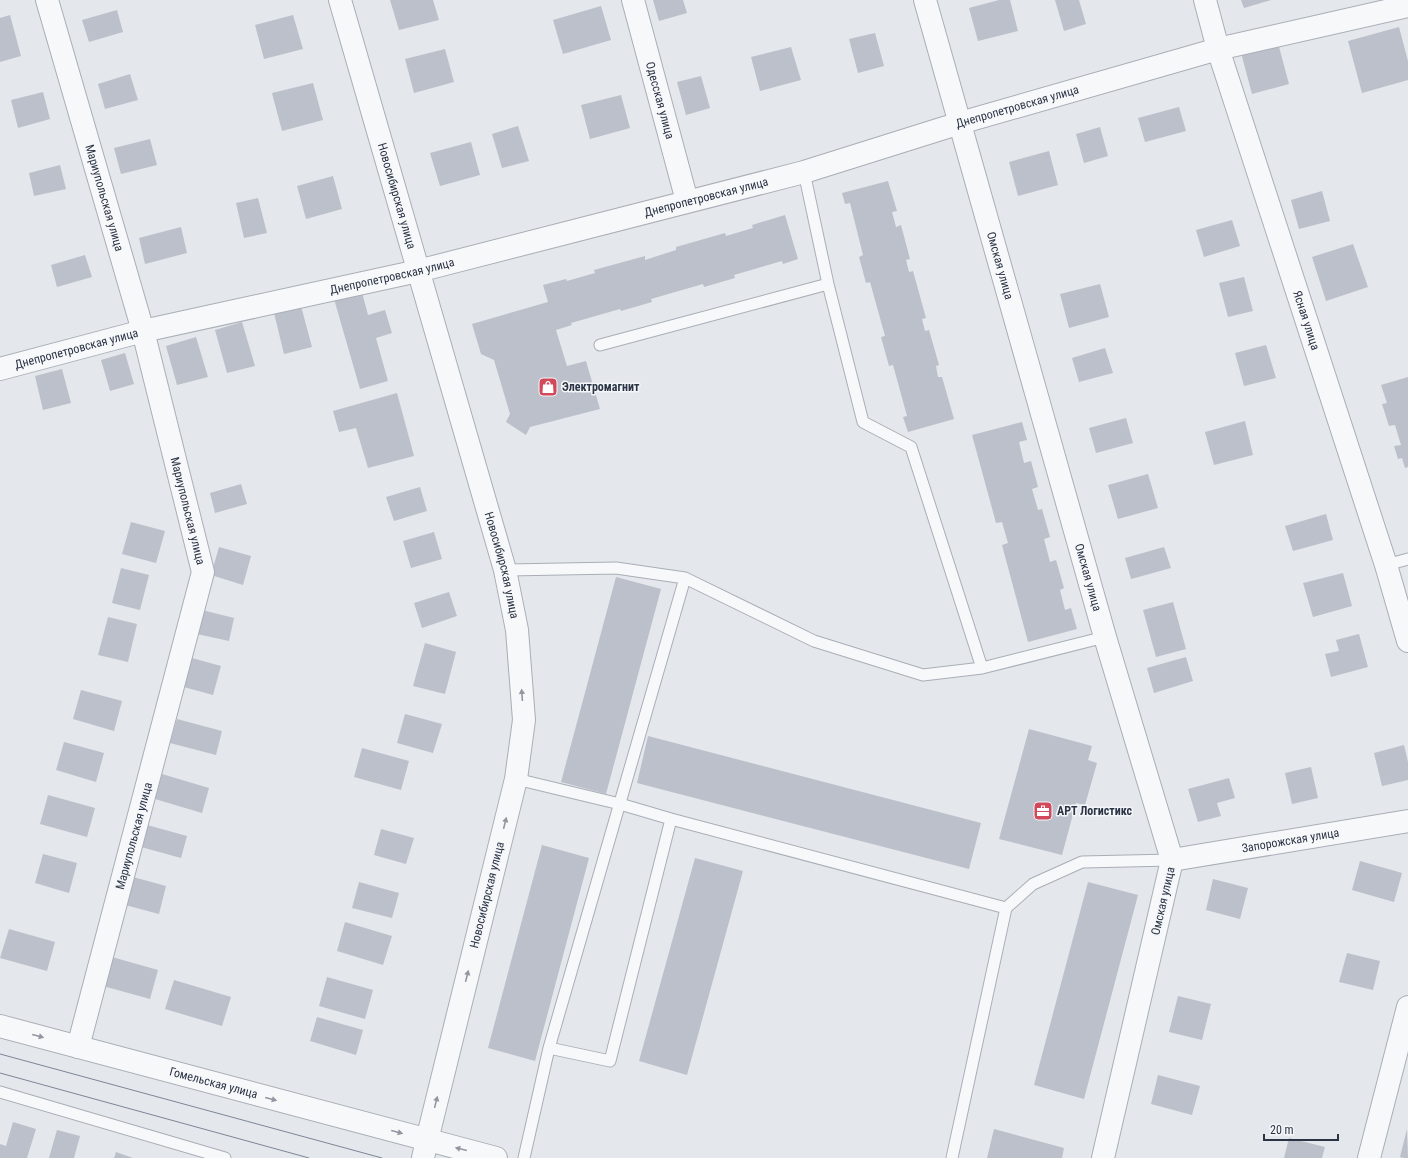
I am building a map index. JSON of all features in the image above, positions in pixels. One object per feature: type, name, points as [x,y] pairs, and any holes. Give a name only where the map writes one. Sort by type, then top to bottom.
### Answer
[{"type":"street","name":"Мариупольская улица","points":[[47,0],[143,331],[204,572],[78,1047]]},
{"type":"street","name":"Новосибирская улица","points":[[340,0],[505,570],[517,630],[524,720],[516,779],[425,1149]]},
{"type":"street","name":"Одесская улица","points":[[633,0],[687,201]]},
{"type":"street","name":"Омская улица","points":[[925,0],[1105,637],[1172,860],[1103,1158]]},
{"type":"street","name":"Ясная улица","points":[[1206,0],[1218,49],[1386,565],[1408,641]]},
{"type":"street","name":"Днепропетровская улица","points":[[0,369],[143,331],[418,271],[804,172],[960,123],[1218,49],[1408,6]]},
{"type":"street","name":"Запорожская улица","points":[[1172,860],[1408,821]]},
{"type":"street","points":[[1369,1158],[1408,1007]]},
{"type":"street","name":"Гомельская улица","points":[[0,1026],[78,1047],[425,1149],[496,1158]]},
{"type":"lane","points":[[804,172],[828,284],[863,422],[910,447],[982,668]]},
{"type":"lane","points":[[600,345],[828,284]]},
{"type":"lane","points":[[1386,565],[1408,559]]},
{"type":"lane","points":[[505,570],[616,568],[685,578],[814,641],[923,675],[982,668],[1105,637]]},
{"type":"lane","points":[[524,1158],[549,1048],[685,578]]},
{"type":"lane","points":[[516,779],[620,804],[671,820],[1006,908]]},
{"type":"lane","points":[[549,1048],[610,1062],[671,820]]},
{"type":"lane","points":[[952,1158],[1006,908],[1033,884],[1082,862],[1172,860]]},
{"type":"lane","points":[[0,1092],[225,1158]]},
{"type":"building","points":[[390,0],[433,0],[439,20],[399,30]]},
{"type":"building","points":[[653,0],[683,0],[687,13],[659,21]]},
{"type":"building","points":[[999,0],[1010,0],[1018,31],[978,41],[969,8]]},
{"type":"building","points":[[1055,0],[1079,0],[1086,24],[1064,31]]},
{"type":"building","points":[[1241,0],[1271,0],[1244,8]]},
{"type":"building","points":[[601,6],[611,40],[563,54],[553,20]]},
{"type":"building","points":[[117,10],[123,32],[89,42],[82,20]]},
{"type":"building","points":[[10,15],[21,56],[0,62],[0,18]]},
{"type":"building","points":[[293,15],[303,49],[264,59],[255,25]]},
{"type":"building","points":[[1399,27],[1408,61],[1408,80],[1362,93],[1348,41]]},
{"type":"building","points":[[875,33],[884,66],[858,73],[849,39]]},
{"type":"building","points":[[1278,43],[1289,84],[1252,94],[1241,53]]},
{"type":"building","points":[[791,47],[801,80],[760,91],[751,57]]},
{"type":"building","points":[[445,49],[454,82],[414,93],[405,59]]},
{"type":"building","points":[[130,74],[138,100],[105,109],[98,84]]},
{"type":"building","points":[[701,76],[710,108],[686,115],[677,82]]},
{"type":"building","points":[[313,83],[323,120],[282,131],[272,93]]},
{"type":"building","points":[[43,92],[50,119],[18,128],[11,100]]},
{"type":"building","points":[[621,95],[630,128],[590,139],[581,105]]},
{"type":"building","points":[[1179,107],[1186,131],[1145,142],[1138,118]]},
{"type":"building","points":[[518,126],[529,161],[502,168],[492,134]]},
{"type":"building","points":[[1100,127],[1108,156],[1084,163],[1076,134]]},
{"type":"building","points":[[150,139],[157,165],[121,174],[114,148]]},
{"type":"building","points":[[471,142],[480,175],[440,186],[430,153]]},
{"type":"building","points":[[1049,151],[1058,185],[1018,196],[1009,162]]},
{"type":"building","points":[[60,165],[66,189],[34,196],[29,173]]},
{"type":"building","points":[[333,176],[342,209],[306,219],[297,186]]},
{"type":"building","points":[[888,181],[897,211],[892,212],[896,227],[901,225],[910,259],[906,260],[909,272],[913,271],[926,318],[922,319],[925,331],[929,330],[939,365],[936,366],[938,377],[942,377],[954,419],[908,432],[903,417],[907,416],[893,365],[889,366],[881,337],[885,336],[870,282],[866,283],[859,257],[863,255],[850,203],[845,204],[842,193]]},
{"type":"building","points":[[1322,191],[1330,221],[1299,229],[1291,200]]},
{"type":"building","points":[[258,198],[267,233],[244,238],[236,203]]},
{"type":"building","points":[[785,215],[798,259],[783,264],[782,261],[734,275],[735,278],[704,287],[703,284],[651,299],[652,302],[621,311],[620,309],[571,323],[572,325],[556,330],[567,366],[586,361],[600,409],[530,427],[526,435],[506,422],[510,414],[494,360],[481,354],[472,324],[548,302],[543,285],[566,279],[567,281],[595,273],[594,270],[645,256],[645,260],[676,250],[676,247],[725,233],[726,236],[753,228],[752,225]]},
{"type":"building","points":[[1232,220],[1240,246],[1204,257],[1196,230]]},
{"type":"building","points":[[181,227],[187,253],[145,264],[139,238]]},
{"type":"building","points":[[1353,244],[1368,287],[1326,301],[1312,257]]},
{"type":"building","points":[[85,255],[92,277],[57,287],[51,265]]},
{"type":"building","points":[[1244,277],[1253,311],[1228,317],[1219,283]]},
{"type":"building","points":[[1100,284],[1109,317],[1069,328],[1060,294]]},
{"type":"building","points":[[360,285],[368,315],[385,310],[392,333],[376,338],[388,381],[360,389],[332,292]]},
{"type":"building","points":[[301,306],[312,347],[284,354],[274,313]]},
{"type":"building","points":[[242,322],[255,366],[227,373],[215,330]]},
{"type":"building","points":[[196,337],[208,377],[177,385],[166,346]]},
{"type":"building","points":[[1266,345],[1276,378],[1244,386],[1235,353]]},
{"type":"building","points":[[1105,348],[1113,373],[1079,382],[1072,358]]},
{"type":"building","points":[[125,353],[134,384],[110,391],[101,360]]},
{"type":"building","points":[[62,369],[71,403],[43,410],[35,376]]},
{"type":"building","points":[[1408,377],[1408,467],[1405,468],[1402,458],[1398,459],[1394,446],[1401,445],[1395,425],[1389,426],[1382,404],[1387,403],[1381,385]]},
{"type":"building","points":[[397,393],[414,456],[368,468],[356,428],[339,432],[333,411]]},
{"type":"building","points":[[1126,418],[1133,443],[1096,453],[1089,428]]},
{"type":"building","points":[[1245,421],[1253,455],[1214,465],[1205,432]]},
{"type":"building","points":[[1022,422],[1027,440],[1019,442],[1024,463],[1031,461],[1038,487],[1032,489],[1038,510],[1042,509],[1050,537],[1044,539],[1050,562],[1056,560],[1064,588],[1060,590],[1065,610],[1071,608],[1077,629],[1028,642],[1002,545],[1008,543],[1002,522],[996,523],[972,435]]},
{"type":"building","points":[[1148,474],[1158,508],[1118,519],[1108,485]]},
{"type":"building","points":[[241,484],[247,504],[215,513],[210,493]]},
{"type":"building","points":[[420,487],[427,511],[394,521],[386,497]]},
{"type":"building","points":[[1326,514],[1333,540],[1293,551],[1285,526]]},
{"type":"building","points":[[131,522],[165,531],[156,563],[122,554]]},
{"type":"building","points":[[434,532],[442,559],[411,568],[403,541]]},
{"type":"building","points":[[219,547],[251,556],[243,585],[211,575]]},
{"type":"building","points":[[1164,547],[1171,568],[1131,579],[1125,558]]},
{"type":"building","points":[[121,568],[149,575],[140,610],[112,603]]},
{"type":"building","points":[[1343,573],[1352,606],[1313,617],[1303,583]]},
{"type":"building","points":[[616,577],[661,589],[606,794],[561,782]]},
{"type":"building","points":[[449,592],[457,616],[422,628],[414,603]]},
{"type":"building","points":[[1173,602],[1186,649],[1156,657],[1143,610]]},
{"type":"building","points":[[202,610],[234,618],[229,641],[197,634]]},
{"type":"building","points":[[108,617],[137,624],[128,662],[98,655]]},
{"type":"building","points":[[1359,634],[1368,667],[1331,677],[1325,654],[1339,651],[1336,640]]},
{"type":"building","points":[[425,643],[456,652],[445,694],[413,686]]},
{"type":"building","points":[[1186,657],[1193,681],[1154,693],[1147,668]]},
{"type":"building","points":[[192,658],[221,666],[213,695],[184,687]]},
{"type":"building","points":[[81,690],[122,701],[114,731],[73,719]]},
{"type":"building","points":[[405,714],[442,724],[433,753],[397,743]]},
{"type":"building","points":[[177,719],[222,731],[216,755],[170,743]]},
{"type":"building","points":[[1029,729],[1092,746],[1088,760],[1097,763],[1085,805],[1076,803],[1062,855],[999,839]]},
{"type":"building","points":[[648,736],[981,823],[969,869],[637,783]]},
{"type":"building","points":[[64,742],[104,753],[96,782],[56,770]]},
{"type":"building","points":[[1404,745],[1408,762],[1408,780],[1382,786],[1374,753]]},
{"type":"building","points":[[362,748],[409,761],[401,790],[354,777]]},
{"type":"building","points":[[1311,767],[1318,798],[1292,804],[1285,773]]},
{"type":"building","points":[[162,774],[209,788],[202,813],[155,799]]},
{"type":"building","points":[[1229,778],[1235,798],[1217,803],[1221,816],[1198,822],[1188,789]]},
{"type":"building","points":[[48,795],[95,808],[87,837],[40,824]]},
{"type":"building","points":[[147,825],[187,836],[181,858],[141,847]]},
{"type":"building","points":[[381,829],[414,838],[406,864],[374,855]]},
{"type":"building","points":[[542,845],[589,858],[535,1061],[488,1048]]},
{"type":"building","points":[[43,854],[77,863],[69,893],[35,883]]},
{"type":"building","points":[[695,858],[743,871],[687,1075],[639,1061]]},
{"type":"building","points":[[1360,861],[1402,873],[1394,902],[1352,890]]},
{"type":"building","points":[[133,877],[166,886],[159,914],[125,905]]},
{"type":"building","points":[[1213,879],[1248,888],[1240,919],[1206,910]]},
{"type":"building","points":[[359,882],[399,893],[392,918],[352,908]]},
{"type":"building","points":[[1088,882],[1138,895],[1084,1099],[1034,1085]]},
{"type":"building","points":[[345,922],[392,936],[383,965],[337,951]]},
{"type":"building","points":[[9,929],[55,942],[47,971],[0,958]]},
{"type":"building","points":[[1347,953],[1380,961],[1373,990],[1339,982]]},
{"type":"building","points":[[112,957],[158,970],[150,999],[103,986]]},
{"type":"building","points":[[327,977],[373,990],[365,1019],[319,1006]]},
{"type":"building","points":[[174,980],[231,997],[222,1026],[165,1009]]},
{"type":"building","points":[[1178,996],[1211,1004],[1202,1040],[1169,1032]]},
{"type":"building","points":[[317,1017],[363,1030],[356,1055],[310,1041]]},
{"type":"building","points":[[1158,1075],[1200,1086],[1192,1115],[1151,1104]]},
{"type":"building","points":[[13,1122],[36,1129],[27,1158],[0,1158],[0,1144],[6,1146]]},
{"type":"building","points":[[994,1129],[1064,1148],[1062,1158],[987,1158]]},
{"type":"building","points":[[1407,1129],[1408,1158],[1404,1158],[1400,1157]]},
{"type":"building","points":[[57,1130],[80,1136],[74,1158],[49,1158]]},
{"type":"building","points":[[1289,1138],[1325,1147],[1322,1158],[1284,1158]]},
{"type":"building","points":[[116,1152],[133,1158],[114,1158]]},
{"type":"tram line","points":[[0,1054],[382,1158]]},
{"type":"tram line","points":[[0,1073],[309,1158]]},
{"type":"place","name":"Электромагнит","points":[[548,387]]},
{"type":"place","name":"АРТ Логистикс","points":[[1043,811]]}]
